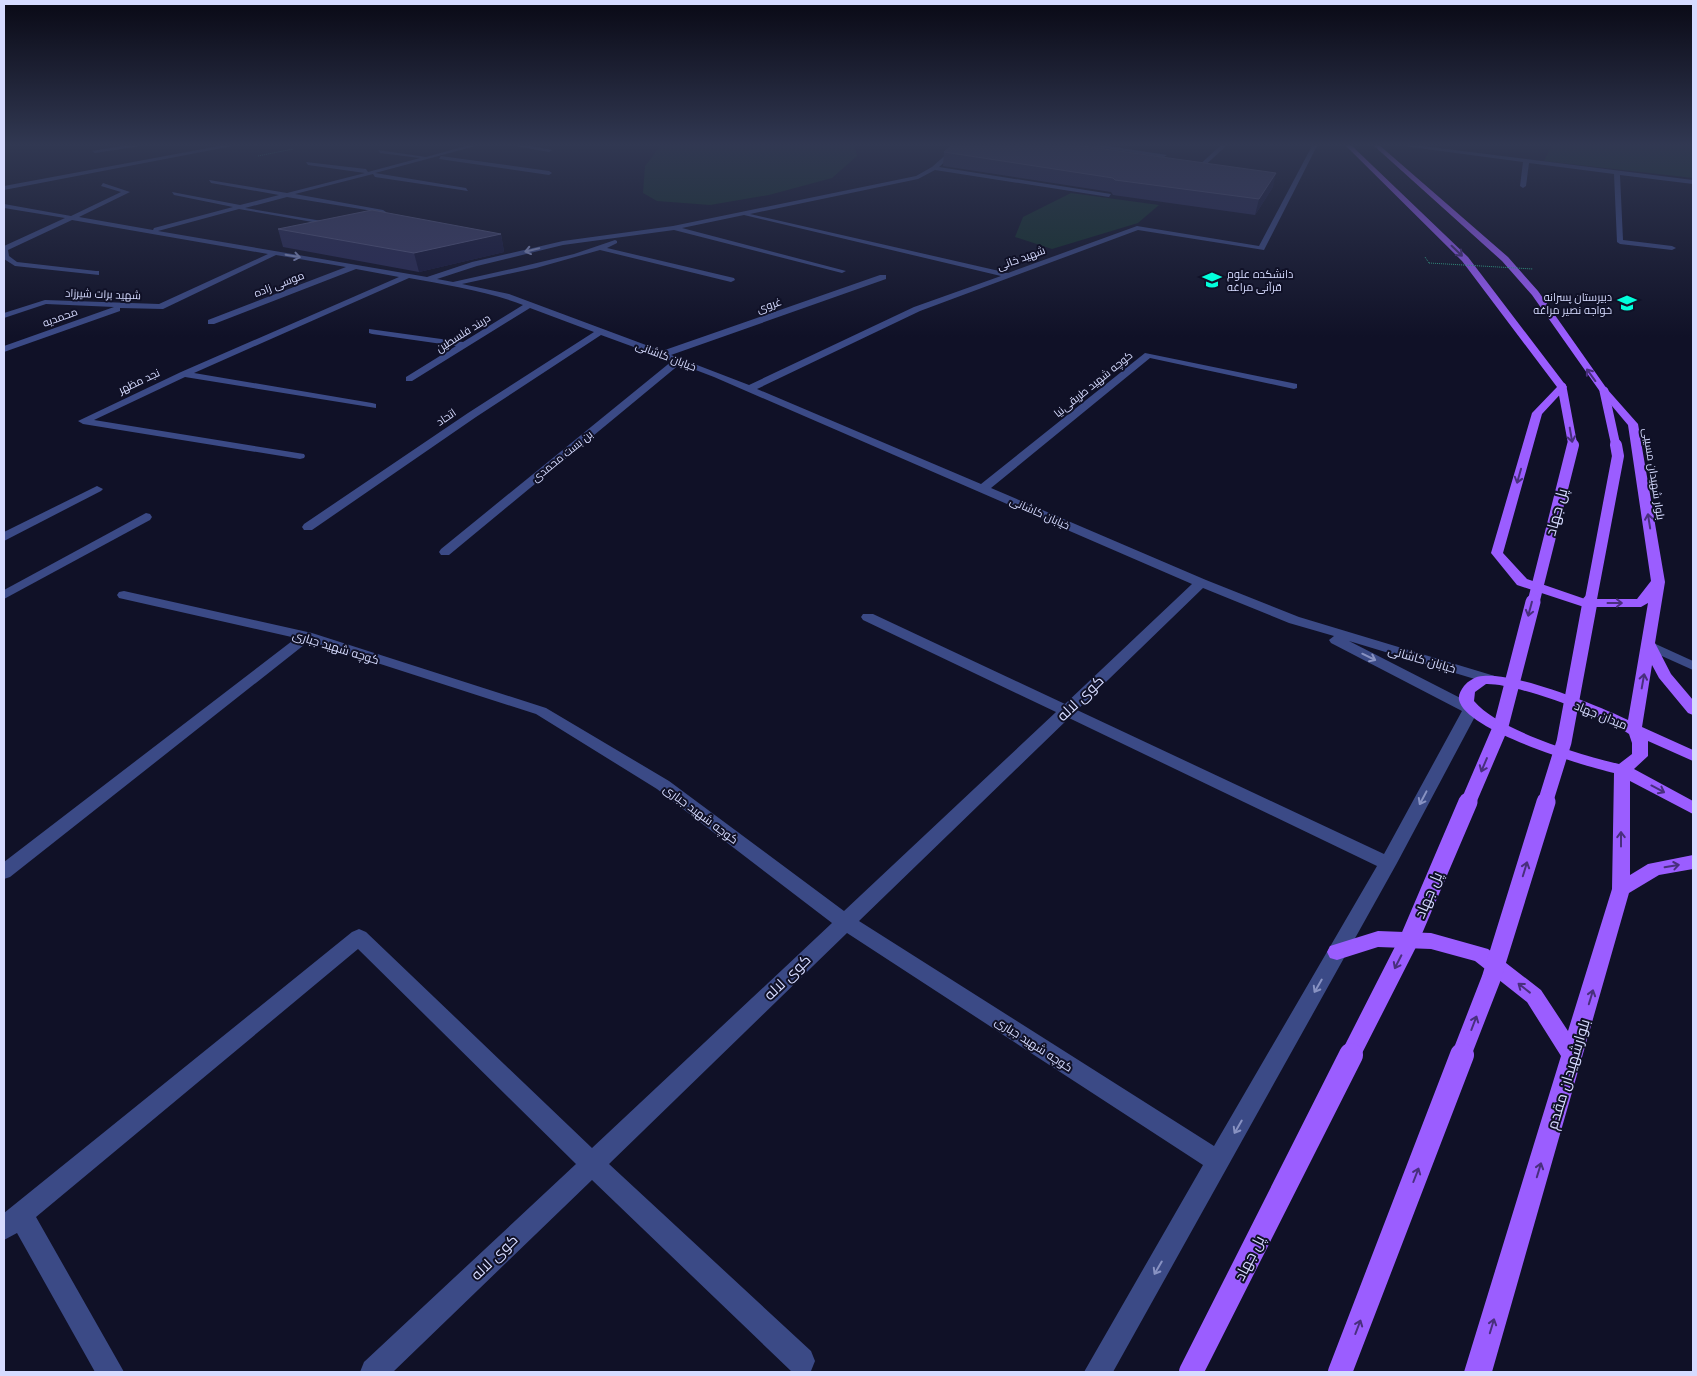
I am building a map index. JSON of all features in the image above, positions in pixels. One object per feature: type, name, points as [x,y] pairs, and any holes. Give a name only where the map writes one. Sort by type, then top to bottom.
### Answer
[{"type":"main road","points":[[1412,208],[1465,259],[1562,387],[1537,413],[1497,553],[1522,582],[1584,603],[1641,603],[1658,582]]},
{"type":"main road","name":"بلوار شهیدان مسیبی","points":[[1447,208],[1505,259],[1535,293],[1604,392],[1633,424],[1658,582],[1634,729]]},
{"type":"main road","name":"پل جهاد","points":[[1191,1372],[1409,940],[1501,726],[1573,447],[1562,387]]},
{"type":"main road","points":[[1340,1372],[1491,979],[1564,742],[1618,456],[1604,392]]},
{"type":"main road","points":[[1649,646],[1664,675],[1693,710]]},
{"type":"main road","name":"میدان جهاد","points":[[1471,708],[1466,696],[1470,686],[1483,680],[1493,680],[1505,681],[1602,715],[1634,729],[1641,742],[1640,756],[1622,770]]},
{"type":"main road","points":[[1471,708],[1495,726],[1602,767],[1622,770],[1693,808]]},
{"type":"main road","points":[[1634,729],[1693,756]]},
{"type":"main road","name":"بلوارشهیدان مقدم","points":[[1478,1372],[1621,890],[1622,770]]},
{"type":"main road","points":[[1621,890],[1654,869],[1693,862]]},
{"type":"main road","points":[[1337,952],[1378,939],[1431,941],[1481,955],[1534,996],[1573,1056]]},
{"type":"street","name":"خیابان کاشانی","points":[[18,208],[355,266],[506,296],[748,389],[984,488],[1201,583],[1294,620],[1471,708]]},
{"type":"street","points":[[91,208],[4,249],[6,257],[15,264],[96,274]]},
{"type":"street","points":[[150,230],[233,208]]},
{"type":"street","points":[[244,208],[322,223]]},
{"type":"street","points":[[362,208],[383,212]]},
{"type":"street","points":[[427,279],[475,264],[563,243],[632,235],[768,208]]},
{"type":"street","name":"شهید خانی","points":[[748,389],[917,309],[1136,228],[1261,248],[1282,208]]},
{"type":"street","points":[[1619,208],[1620,242],[1672,248]]},
{"type":"street","points":[[740,214],[1008,275]]},
{"type":"street","points":[[673,228],[842,271]]},
{"type":"street","points":[[451,284],[528,268],[600,248],[632,235]]},
{"type":"street","points":[[600,248],[731,280]]},
{"type":"street","name":"شهید برات شیرزاد","points":[[4,316],[45,302],[160,307],[275,253]]},
{"type":"street","name":"موسی زاده","points":[[210,322],[355,266]]},
{"type":"street","name":"نجد مظهر","points":[[300,456],[83,421],[184,374],[407,276]]},
{"type":"street","name":"غروی","points":[[661,354],[883,277]]},
{"type":"street","name":"دربند فلسطین","points":[[409,379],[529,305]]},
{"type":"street","name":"محمدیه","points":[[4,350],[123,306]]},
{"type":"street","points":[[372,332],[465,345]]},
{"type":"street","name":"اتحاد","points":[[308,527],[472,415],[601,332]]},
{"type":"street","name":"کوچه شهید طریقی‌نیا","points":[[984,488],[1148,355],[1294,386]]},
{"type":"street","name":"بن بست محمدی","points":[[446,552],[678,361]]},
{"type":"street","points":[[184,374],[372,406]]},
{"type":"street","points":[[4,537],[97,489]]},
{"type":"street","points":[[4,595],[146,517]]},
{"type":"street","name":"کوی لاله","points":[[374,1372],[1201,583]]},
{"type":"street","name":"کوچه شهید جباری","points":[[124,595],[307,636],[541,711],[663,785],[845,922],[1218,1162]]},
{"type":"street","points":[[868,616],[1388,863]]},
{"type":"street","name":"خیابان کاشانی","points":[[1294,620],[1493,680]]},
{"type":"street","points":[[4,872],[307,636]]},
{"type":"street","points":[[1649,646],[1693,666]]},
{"type":"street","points":[[1098,1372],[1388,863],[1471,708]]},
{"type":"street","points":[[110,1372],[13,1222],[360,937],[592,1164],[800,1361]]},
{"type":"path","points":[[1425,257],[1429,263],[1533,269]]},
{"type":"green space","points":[[1041,208],[1155,208],[1138,223],[1052,249],[1015,237],[1023,217]]},
{"type":"building","points":[[372,210],[501,234],[414,253],[278,229]]},
{"type":"place","name":"دانشکده علوم قرآنی مراغه","points":[[1212,280]]},
{"type":"place","name":"دبیرستان پسرانه خواجه نصیر مراغه","points":[[1627,303]]}]
